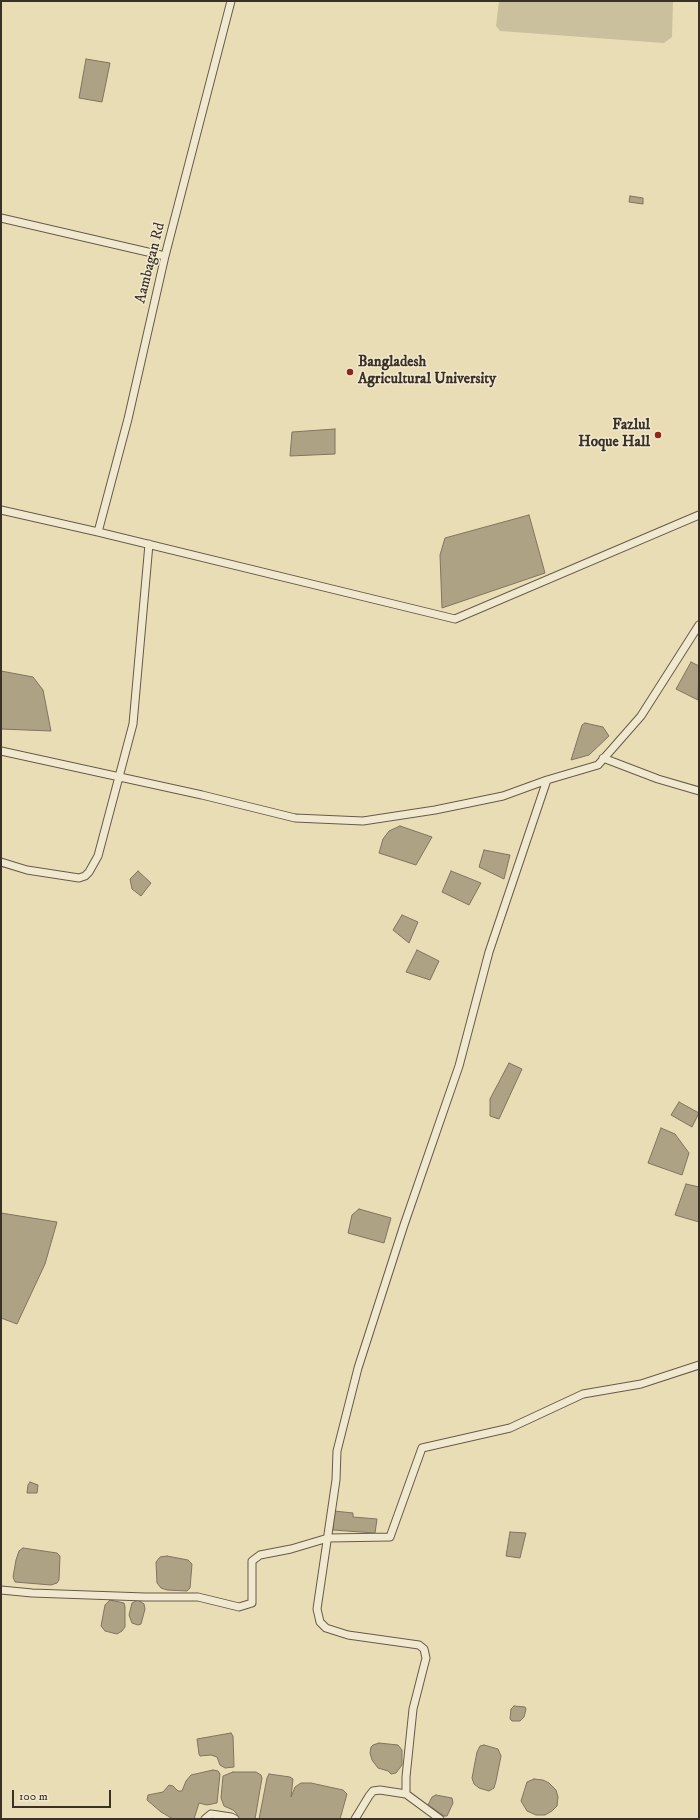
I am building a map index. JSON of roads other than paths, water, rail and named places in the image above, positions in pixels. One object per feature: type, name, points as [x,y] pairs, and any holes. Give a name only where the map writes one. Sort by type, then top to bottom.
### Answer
[{"type":"street","name":"Aambagan Rd","points":[[98,532],[128,418],[165,256],[231,1]]},
{"type":"street","points":[[1,218],[165,256]]},
{"type":"street","points":[[1,510],[149,544],[455,619],[699,516]]},
{"type":"street","points":[[1,862],[28,870],[79,878],[84,876],[98,856],[132,724],[149,544]]},
{"type":"street","points":[[1,751],[202,795],[295,818],[363,821],[434,810],[503,796],[547,780],[598,765],[641,716],[699,625]]},
{"type":"street","points":[[604,758],[658,779],[699,791]]},
{"type":"street","points":[[406,1794],[406,1771],[413,1709],[424,1670],[426,1654],[424,1649],[419,1645],[348,1635],[326,1628],[320,1622],[317,1609],[336,1480],[337,1451],[358,1368],[406,1217],[459,1066],[490,952],[547,780]]},
{"type":"street","points":[[1,1590],[32,1593],[145,1597],[198,1597],[239,1607],[252,1603],[252,1561],[260,1555],[291,1549],[328,1538],[390,1537],[422,1448],[510,1428],[583,1394],[641,1384],[699,1365]]},
{"type":"street","points":[[355,1819],[373,1791],[395,1791],[406,1794],[440,1819]]},
{"type":"street","points":[[205,1819],[211,1814],[231,1816],[235,1819]]},
{"type":"place","name":"Bangladesh Agricultural University","points":[[350,372]]},
{"type":"place","name":"Fazlul Hoque Hall","points":[[658,435]]}]
